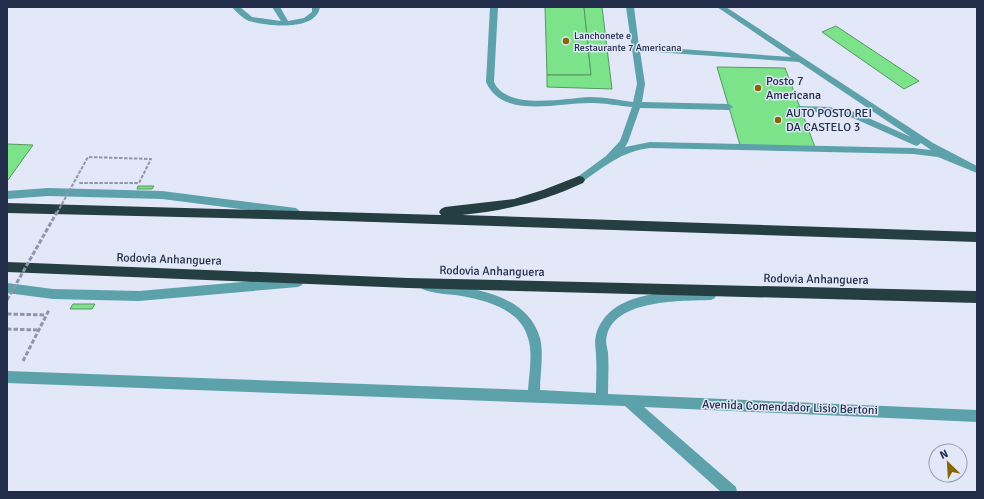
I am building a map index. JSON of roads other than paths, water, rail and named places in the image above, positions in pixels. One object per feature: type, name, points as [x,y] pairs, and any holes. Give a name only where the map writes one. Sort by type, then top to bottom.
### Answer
[{"type":"highway","points":[[312,214],[424,213],[474,210],[509,205],[537,198],[579,180]]},
{"type":"highway","points":[[7,208],[312,214],[977,237]]},
{"type":"highway","name":"Rodovia Anhanguera","points":[[7,267],[408,283],[977,297]]},
{"type":"street","points":[[236,7],[250,19],[286,24],[306,20],[315,14],[316,7]]},
{"type":"street","points":[[276,7],[286,24]]},
{"type":"street","points":[[494,7],[489,76],[493,89],[499,94],[516,102],[529,104],[578,100],[638,105],[729,107]]},
{"type":"street","points":[[609,158],[624,142],[638,105],[641,84],[630,7]]},
{"type":"street","points":[[721,7],[954,159]]},
{"type":"street","points":[[636,48],[801,60]]},
{"type":"street","points":[[800,109],[829,110],[855,115],[977,170]]},
{"type":"street","points":[[630,127],[637,139],[650,145]]},
{"type":"street","points":[[579,180],[621,150],[650,145],[912,151],[938,154],[954,159]]},
{"type":"street","points":[[7,195],[48,192],[162,195],[312,214]]},
{"type":"street","points":[[7,288],[53,294],[139,296],[326,279]]},
{"type":"street","points":[[408,283],[493,299],[513,308],[527,322],[535,338],[534,396]]},
{"type":"street","points":[[602,400],[601,335],[607,323],[615,313],[628,306],[647,300],[752,291]]},
{"type":"street","name":"Avenida Comendador Lisio Bertoni","points":[[11,377],[534,396],[977,416]]},
{"type":"street","points":[[627,400],[731,492]]},
{"type":"place","name":"Lanchonete e Restaurante 7 Americana","points":[[566,41]]},
{"type":"place","name":"Posto 7 Americana","points":[[758,88]]},
{"type":"place","name":"AUTO POSTO REI DA CASTELO 3","points":[[778,120]]}]
